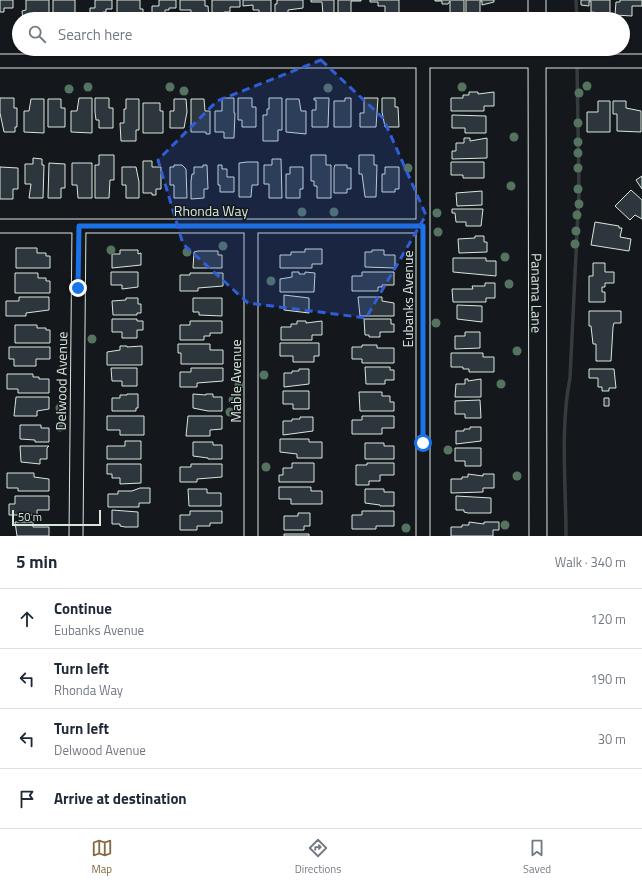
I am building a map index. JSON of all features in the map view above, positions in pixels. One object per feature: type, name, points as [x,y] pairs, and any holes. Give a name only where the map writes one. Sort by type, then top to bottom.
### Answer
[{"type":"main road","points":[[537,0],[537,12]]},
{"type":"main road","name":"Panama Lane","points":[[537,56],[538,536]]},
{"type":"street","points":[[0,61],[423,61],[518,56]]},
{"type":"street","points":[[554,56],[642,61]]},
{"type":"street","name":"Eubanks Avenue","points":[[423,61],[423,536]]},
{"type":"street","name":"Rhonda Way","points":[[0,226],[423,226]]},
{"type":"street","name":"Delwood Avenue","points":[[76,536],[79,226]]},
{"type":"street","name":"Mable Avenue","points":[[251,226],[251,536]]},
{"type":"highlighted area","points":[[321,60],[383,118],[426,215],[366,318],[248,303],[183,244],[158,160],[217,101]]},
{"type":"building","points":[[0,0],[13,0],[13,8],[4,8],[4,12],[0,12]]},
{"type":"building","points":[[26,0],[49,0],[49,12],[22,12],[26,10]]},
{"type":"building","points":[[53,0],[75,0],[75,12],[53,12]]},
{"type":"building","points":[[95,0],[112,0],[112,9],[106,9],[106,12],[90,12],[90,8],[95,8]]},
{"type":"building","points":[[117,0],[140,0],[140,9],[143,9],[143,12],[117,12]]},
{"type":"building","points":[[159,0],[176,0],[176,8],[169,8],[169,10],[165,10],[165,12],[152,12],[152,6],[159,6]]},
{"type":"building","points":[[180,0],[205,0],[205,6],[208,6],[208,12],[191,12],[191,10],[180,10]]},
{"type":"building","points":[[212,0],[240,0],[240,7],[230,7],[230,12],[212,12]]},
{"type":"building","points":[[243,0],[271,0],[271,12],[259,12],[259,10],[253,10],[253,5],[243,6]]},
{"type":"building","points":[[277,0],[303,0],[303,8],[288,10],[288,12],[275,12],[275,4],[277,4]]},
{"type":"building","points":[[311,0],[334,0],[334,12],[323,12],[322,2],[311,2]]},
{"type":"building","points":[[338,0],[361,0],[351,1],[351,12],[338,12]]},
{"type":"building","points":[[370,0],[399,0],[399,12],[385,12],[385,6],[378,6],[378,2],[370,2]]},
{"type":"building","points":[[464,0],[464,12],[450,12],[450,1],[448,4],[442,4],[442,1],[435,1]]},
{"type":"building","points":[[466,0],[494,0],[494,2],[482,5],[482,1],[480,1],[480,12],[466,12]]},
{"type":"building","points":[[581,0],[610,0],[610,12],[591,12],[591,1],[589,1],[589,6],[581,5]]},
{"type":"building","points":[[620,0],[642,0],[642,6],[632,6],[632,16],[630,16],[630,12],[615,12],[616,2],[620,2]]},
{"type":"building","points":[[469,92],[478,92],[478,94],[494,92],[494,106],[484,106],[484,111],[451,111],[451,98],[463,98],[463,95],[469,95]]},
{"type":"building","points":[[0,98],[14,98],[14,108],[17,108],[17,127],[15,127],[15,132],[4,132],[0,113]]},
{"type":"building","points":[[79,98],[92,98],[92,133],[71,132],[71,111],[77,111]]},
{"type":"building","points":[[95,98],[109,98],[109,108],[113,108],[113,128],[99,128],[99,120],[96,120]]},
{"type":"building","points":[[222,98],[234,98],[234,138],[224,138],[224,132],[215,132],[215,111],[222,111]]},
{"type":"building","points":[[238,98],[252,98],[252,107],[256,107],[256,127],[242,127],[242,120],[238,120]]},
{"type":"building","points":[[269,98],[282,98],[282,130],[278,130],[278,141],[263,141],[263,115],[267,115],[267,109],[269,109]]},
{"type":"building","points":[[314,98],[329,98],[328,127],[312,127],[312,110],[316,110],[316,100],[314,100]]},
{"type":"building","points":[[345,98],[351,98],[351,127],[334,127],[334,101],[345,101]]},
{"type":"building","points":[[364,98],[378,98],[376,127],[360,127],[360,113],[364,113]]},
{"type":"building","points":[[382,98],[395,98],[395,107],[398,107],[399,127],[385,127],[382,112]]},
{"type":"building","points":[[31,99],[44,99],[44,133],[24,132],[24,111],[29,111]]},
{"type":"building","points":[[48,99],[61,99],[61,108],[65,108],[65,127],[48,127]]},
{"type":"building","points":[[126,99],[139,99],[139,130],[136,130],[136,141],[121,141],[120,123],[124,123]]},
{"type":"building","points":[[174,99],[186,99],[187,112],[184,128],[170,128],[170,111],[174,111]]},
{"type":"building","points":[[191,99],[204,99],[205,111],[210,111],[210,134],[206,134],[206,132],[191,132]]},
{"type":"building","points":[[286,99],[299,99],[301,111],[306,111],[306,134],[286,132]]},
{"type":"building","points":[[598,101],[610,101],[610,132],[587,132],[587,112],[598,112]]},
{"type":"building","points":[[613,101],[626,101],[626,108],[641,111],[641,132],[617,131],[617,114],[613,114]]},
{"type":"building","points":[[143,103],[160,103],[160,111],[163,111],[163,133],[143,133]]},
{"type":"building","points":[[452,115],[486,116],[486,133],[465,133],[465,128],[452,128]]},
{"type":"building","points":[[464,138],[470,138],[470,141],[487,138],[487,158],[452,159],[452,151],[456,151],[456,143],[464,143]]},
{"type":"building","points":[[99,155],[114,155],[114,180],[110,180],[109,198],[95,198],[95,165],[99,165]]},
{"type":"building","points":[[311,155],[326,155],[326,165],[331,165],[331,198],[317,198],[317,186],[314,186],[314,181],[311,181]]},
{"type":"building","points":[[359,155],[374,155],[374,165],[377,165],[376,197],[365,197],[362,174],[359,174]]},
{"type":"building","points":[[33,158],[42,159],[42,165],[44,165],[43,198],[29,198],[31,184],[25,184],[25,164],[33,164]]},
{"type":"building","points":[[272,159],[281,159],[282,198],[269,198],[269,184],[264,184],[264,165],[272,165]]},
{"type":"building","points":[[143,161],[152,161],[152,167],[161,167],[161,189],[156,189],[156,195],[152,195],[152,193],[143,193]]},
{"type":"building","points":[[258,162],[258,185],[252,185],[251,197],[239,197],[239,163]]},
{"type":"building","points":[[451,162],[484,162],[484,178],[463,178],[463,175],[451,175]]},
{"type":"building","points":[[49,163],[65,164],[65,188],[61,188],[61,198],[48,198]]},
{"type":"building","points":[[72,163],[92,163],[92,198],[78,198],[77,185],[72,185]]},
{"type":"building","points":[[174,165],[182,165],[186,169],[187,198],[174,198],[174,185],[170,185],[170,167],[174,167]]},
{"type":"building","points":[[203,165],[207,165],[208,189],[204,189],[204,198],[191,199],[191,181],[192,174],[194,174],[194,167],[203,167]]},
{"type":"building","points":[[218,165],[222,165],[222,169],[227,169],[227,177],[234,177],[234,192],[220,192],[220,185],[218,185]]},
{"type":"building","points":[[335,165],[347,165],[347,168],[351,168],[351,189],[347,189],[347,193],[334,193]]},
{"type":"building","points":[[0,167],[18,168],[18,189],[13,189],[13,199],[0,199]]},
{"type":"building","points":[[122,167],[136,167],[139,182],[139,198],[126,198],[126,185],[122,185]]},
{"type":"building","points":[[290,167],[303,167],[303,189],[300,189],[300,198],[286,198],[286,174],[290,174]]},
{"type":"building","points":[[385,167],[399,167],[399,189],[395,189],[395,192],[382,192],[382,174],[385,174]]},
{"type":"building","points":[[642,176],[642,189],[636,180]]},
{"type":"building","points":[[631,190],[642,200],[642,219],[635,215],[630,220],[615,206]]},
{"type":"building","points":[[482,191],[482,205],[457,206],[456,193]]},
{"type":"building","points":[[452,209],[483,209],[481,226],[466,226],[466,222],[456,222],[455,213],[452,213]]},
{"type":"building","points":[[595,222],[619,226],[619,228],[622,228],[620,237],[631,239],[629,251],[591,245]]},
{"type":"building","points":[[475,236],[484,236],[484,242],[487,242],[487,252],[459,253],[458,239],[475,238]]},
{"type":"building","points":[[16,248],[37,248],[37,253],[46,253],[46,256],[50,256],[50,268],[16,268]]},
{"type":"building","points":[[305,249],[322,249],[322,264],[312,264],[312,268],[280,268],[280,255],[291,255],[291,252],[305,252]]},
{"type":"building","points":[[120,250],[138,250],[138,254],[141,253],[141,265],[112,268],[112,254],[120,254]]},
{"type":"building","points":[[372,250],[384,250],[384,255],[395,255],[395,268],[365,267],[365,252],[372,252]]},
{"type":"building","points":[[218,251],[218,255],[222,255],[222,268],[193,268],[194,252]]},
{"type":"building","points":[[453,258],[486,258],[486,261],[496,261],[496,276],[453,272]]},
{"type":"building","points":[[593,263],[605,263],[605,272],[614,272],[614,283],[605,283],[605,287],[602,287],[602,292],[605,292],[605,302],[589,302],[589,276],[593,276]]},
{"type":"building","points":[[111,272],[138,272],[138,287],[122,289],[122,285],[111,285]]},
{"type":"building","points":[[292,272],[299,272],[299,274],[305,274],[305,272],[315,273],[314,292],[280,292],[280,279],[292,277]]},
{"type":"building","points":[[362,272],[394,272],[394,285],[382,285],[382,287],[378,287],[378,291],[352,291],[352,276],[362,276]]},
{"type":"building","points":[[15,273],[38,273],[38,278],[46,278],[46,281],[50,281],[50,293],[15,293]]},
{"type":"building","points":[[190,273],[223,273],[223,286],[198,288],[198,291],[180,291],[180,275],[190,275]]},
{"type":"building","points":[[485,283],[495,283],[495,298],[486,298],[486,302],[453,302],[452,289],[473,289],[472,286],[485,286]]},
{"type":"building","points":[[284,295],[309,298],[309,313],[284,310]]},
{"type":"building","points":[[19,297],[49,297],[49,310],[26,313],[26,316],[6,316],[6,301],[19,301]]},
{"type":"building","points":[[358,297],[382,297],[382,301],[394,303],[394,316],[360,316]]},
{"type":"building","points":[[126,298],[138,298],[138,304],[141,304],[141,313],[137,313],[137,315],[113,315],[112,301],[126,300]]},
{"type":"building","points":[[193,298],[222,298],[222,316],[199,315],[199,312],[193,312]]},
{"type":"building","points":[[457,305],[482,306],[482,322],[457,319]]},
{"type":"building","points":[[589,311],[621,311],[621,323],[614,323],[613,327],[611,361],[596,361],[596,344],[593,344],[591,326],[589,326]]},
{"type":"building","points":[[112,319],[137,319],[137,321],[143,321],[143,330],[137,330],[137,338],[122,338],[122,332],[112,332]]},
{"type":"building","points":[[364,319],[391,319],[391,324],[394,324],[394,332],[380,332],[380,337],[369,337],[369,335],[365,335]]},
{"type":"building","points":[[190,321],[222,321],[222,333],[210,333],[210,336],[204,336],[204,340],[180,340],[180,325],[190,325]]},
{"type":"building","points":[[297,321],[306,321],[306,323],[322,321],[322,335],[312,335],[312,340],[281,340],[281,327],[291,327],[291,324],[297,324]]},
{"type":"building","points":[[15,325],[37,325],[37,328],[46,328],[46,330],[50,330],[50,343],[15,343]]},
{"type":"building","points":[[465,332],[480,332],[480,348],[455,349],[455,336],[465,336]]},
{"type":"building","points":[[280,343],[319,343],[319,356],[314,356],[314,362],[293,362],[293,356],[280,356]]},
{"type":"building","points":[[178,344],[210,344],[210,350],[223,350],[223,364],[181,364],[181,353],[178,353]]},
{"type":"building","points":[[362,345],[377,345],[377,348],[394,348],[394,363],[362,363],[362,359],[352,359],[352,347],[362,347]]},
{"type":"building","points":[[120,346],[142,346],[142,365],[107,365],[107,352],[120,350]]},
{"type":"building","points":[[9,347],[50,347],[50,359],[36,359],[36,366],[14,366],[14,359],[9,359]]},
{"type":"building","points":[[451,353],[483,353],[483,357],[494,357],[494,372],[469,372],[469,369],[463,369],[463,367],[451,367]]},
{"type":"building","points":[[365,367],[390,367],[390,370],[394,370],[394,380],[385,380],[385,384],[366,384]]},
{"type":"building","points":[[111,368],[137,368],[137,386],[122,386],[122,381],[112,381]]},
{"type":"building","points":[[191,368],[223,368],[223,381],[197,383],[197,387],[180,387],[180,372],[191,372]]},
{"type":"building","points":[[299,369],[309,369],[309,384],[284,387],[284,373],[292,373],[292,371],[299,371]]},
{"type":"building","points":[[589,369],[614,369],[616,388],[609,388],[609,391],[602,391],[602,387],[598,387],[598,378],[589,378]]},
{"type":"building","points":[[7,374],[33,374],[33,377],[39,377],[39,379],[49,379],[49,393],[18,393],[18,389],[7,389]]},
{"type":"building","points":[[465,379],[468,379],[468,381],[481,379],[481,397],[455,397],[456,384],[465,384]]},
{"type":"building","points":[[283,391],[309,391],[309,409],[293,409],[293,404],[283,404]]},
{"type":"building","points":[[359,392],[382,392],[382,396],[390,396],[390,402],[394,402],[394,411],[360,411]]},
{"type":"building","points":[[138,394],[138,408],[136,408],[136,411],[112,411],[112,398],[120,398],[120,395]]},
{"type":"building","points":[[193,394],[213,394],[213,397],[222,397],[222,411],[208,411],[193,408]]},
{"type":"building","points":[[16,397],[49,397],[49,409],[37,411],[37,416],[14,416]]},
{"type":"building","points":[[604,398],[609,398],[609,406],[604,406]]},
{"type":"building","points":[[480,400],[481,418],[465,418],[465,414],[455,414],[455,401]]},
{"type":"building","points":[[107,416],[144,416],[144,435],[120,435],[120,430],[107,430]]},
{"type":"building","points":[[188,416],[222,416],[222,429],[210,430],[210,436],[186,436]]},
{"type":"building","points":[[362,416],[394,416],[394,428],[382,428],[382,434],[352,434],[352,420],[362,420]]},
{"type":"building","points":[[300,417],[313,417],[313,431],[283,435],[283,421],[292,421],[292,419],[300,419]]},
{"type":"building","points":[[20,425],[41,425],[41,428],[49,428],[49,442],[35,442],[35,440],[20,439]]},
{"type":"building","points":[[470,427],[481,427],[481,441],[456,444],[456,431],[464,431],[464,429],[470,429]]},
{"type":"building","points":[[280,439],[309,439],[309,442],[322,442],[322,458],[297,458],[297,454],[280,452]]},
{"type":"building","points":[[125,441],[141,441],[141,459],[107,459],[107,446],[125,446]]},
{"type":"building","points":[[193,442],[213,442],[213,445],[222,445],[222,459],[208,459],[193,456]]},
{"type":"building","points":[[365,443],[384,443],[384,446],[394,446],[394,459],[365,459]]},
{"type":"building","points":[[20,446],[49,446],[47,448],[47,459],[40,459],[40,464],[21,462]]},
{"type":"building","points":[[455,448],[481,448],[481,466],[465,466],[465,461],[455,461]]},
{"type":"building","points":[[292,463],[314,463],[314,482],[279,482],[279,475],[283,475],[283,468],[292,468]]},
{"type":"building","points":[[367,463],[394,463],[394,475],[380,475],[380,481],[369,481],[369,485],[356,485],[356,465],[367,465]]},
{"type":"building","points":[[107,464],[141,464],[141,483],[120,484],[120,478],[112,478],[112,474],[107,474]]},
{"type":"building","points":[[191,464],[222,464],[222,477],[197,479],[197,482],[180,482],[180,467],[191,467]]},
{"type":"building","points":[[7,473],[34,473],[34,477],[49,479],[49,491],[18,491],[18,488],[7,488]]},
{"type":"building","points":[[468,474],[483,476],[483,474],[494,474],[494,488],[483,488],[483,492],[451,493],[451,479],[462,479],[462,477],[468,477]]},
{"type":"building","points":[[279,487],[311,487],[311,491],[322,491],[322,504],[291,504],[291,499],[279,499]]},
{"type":"building","points":[[140,488],[150,488],[150,503],[139,503],[139,507],[108,507],[108,494],[118,494],[118,491],[132,491]]},
{"type":"building","points":[[188,489],[207,489],[207,493],[221,493],[221,506],[189,506]]},
{"type":"building","points":[[365,489],[384,489],[384,492],[394,492],[394,506],[380,506],[365,503]]},
{"type":"building","points":[[15,496],[49,496],[49,510],[37,510],[37,515],[9,515],[9,504],[15,504]]},
{"type":"building","points":[[456,496],[491,498],[491,513],[468,513],[464,512],[464,510],[456,510]]},
{"type":"building","points":[[112,510],[138,512],[138,527],[125,527],[120,526],[120,524],[112,524]]},
{"type":"building","points":[[190,511],[222,511],[222,523],[210,523],[210,526],[197,526],[197,530],[180,530],[180,515],[190,515]]},
{"type":"building","points":[[362,511],[394,511],[394,526],[376,526],[376,529],[352,529],[352,515],[362,515]]},
{"type":"building","points":[[298,513],[310,513],[310,526],[304,526],[304,530],[284,530],[284,516],[298,516]]},
{"type":"building","points":[[15,522],[33,522],[33,527],[49,527],[49,536],[17,536]]},
{"type":"building","points":[[469,522],[484,524],[484,522],[499,522],[499,530],[493,530],[493,536],[451,536],[451,527],[462,527],[462,525],[469,525]]},
{"type":"building","points":[[284,534],[309,534],[309,536],[284,536]]},
{"type":"waterway","points":[[576,0],[577,12]]},
{"type":"waterway","points":[[566,536],[564,436],[570,378],[579,192],[577,64]]},
{"type":"route","points":[[78,288],[79,226],[423,226],[423,443]]}]
